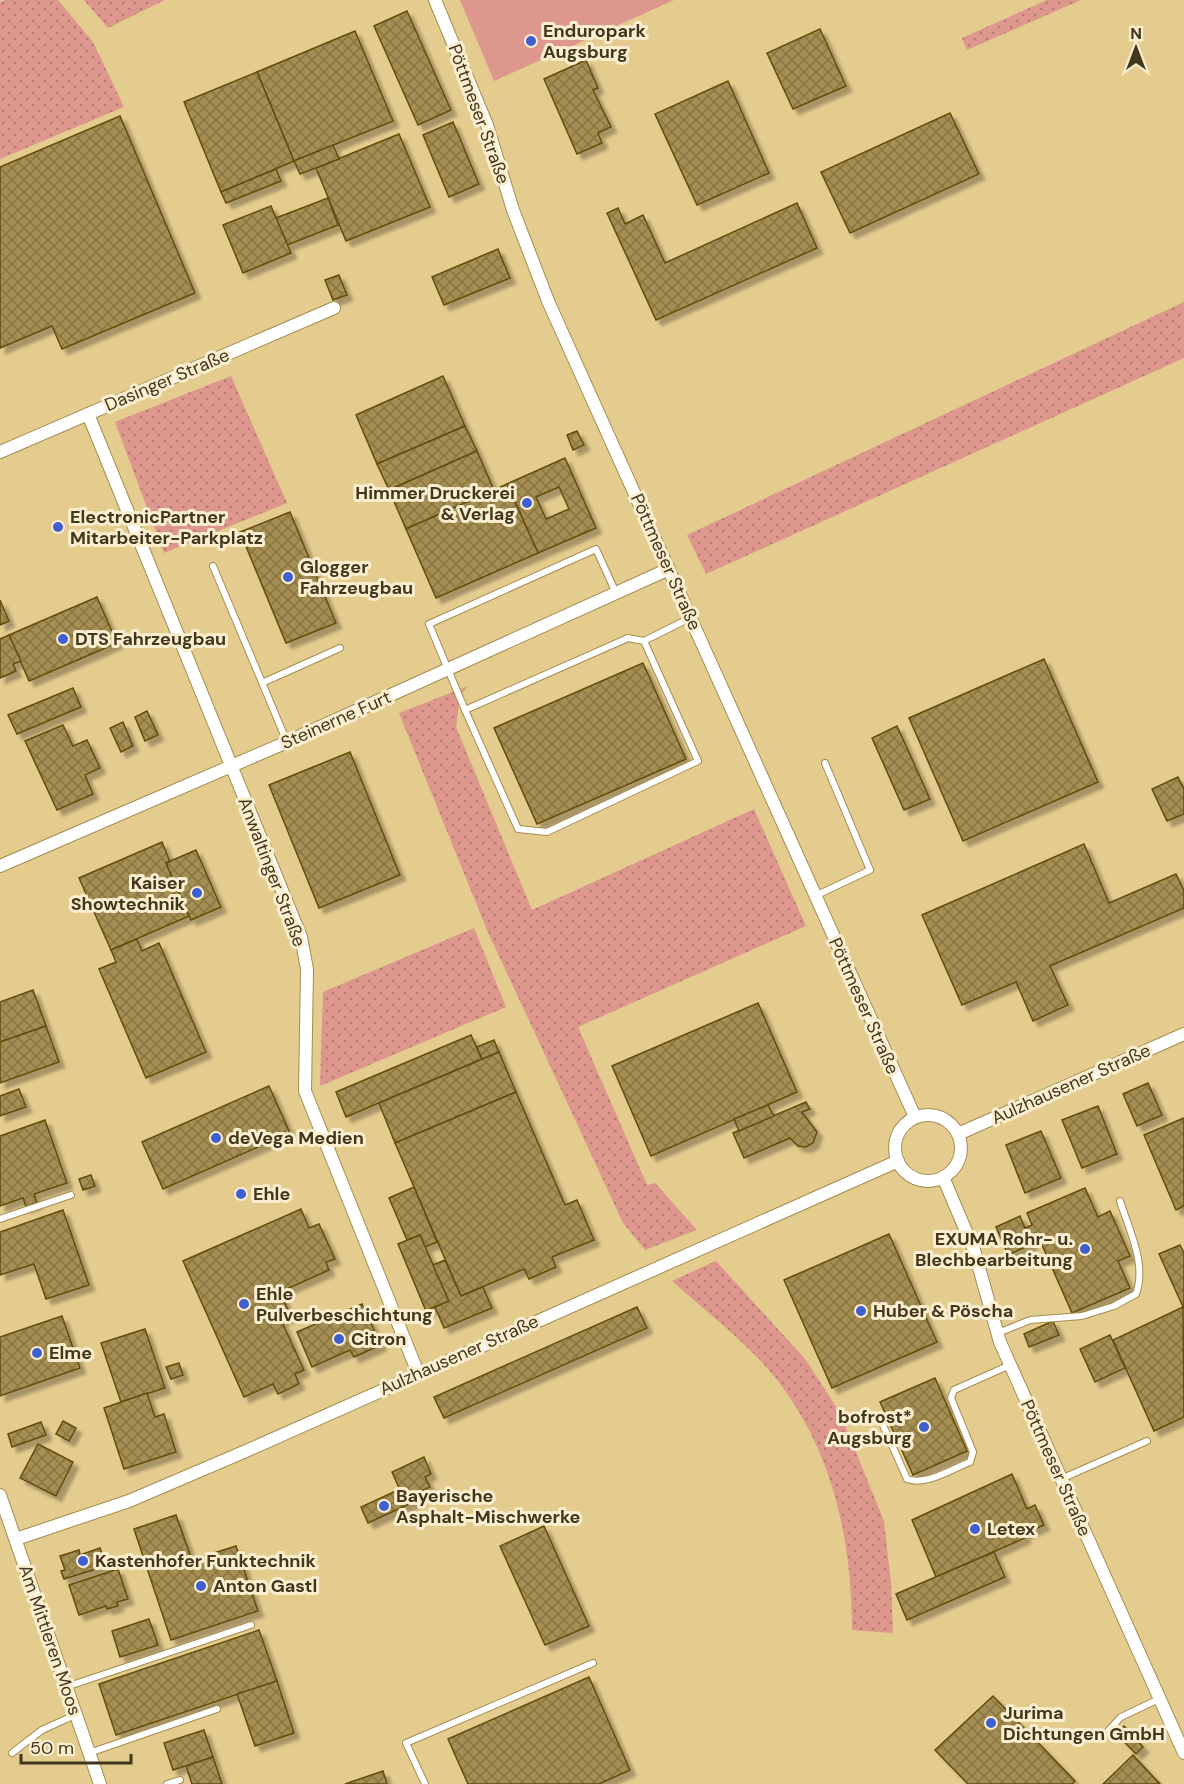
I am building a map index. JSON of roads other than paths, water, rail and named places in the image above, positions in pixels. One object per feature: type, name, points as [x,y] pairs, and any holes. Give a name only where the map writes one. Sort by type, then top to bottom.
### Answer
[{"type":"street","name":"Pöttmeser Straße","points":[[435,0],[487,125],[513,210],[548,301],[915,1117]]},
{"type":"street","name":"Dasinger Straße","points":[[0,452],[334,309]]},
{"type":"street","name":"Anwaltinger Straße","points":[[88,414],[300,937],[307,969],[305,1091],[418,1373]]},
{"type":"street","name":"Steinerne Furt","points":[[0,866],[287,742],[669,569]]},
{"type":"street","name":"Aulzhausener Straße","points":[[958,1134],[1184,1034]]},
{"type":"street","points":[[935,1115],[952,1126],[958,1134],[960,1154],[951,1171],[943,1177],[935,1180],[917,1179],[909,1175],[898,1161],[895,1141],[899,1131],[915,1117],[935,1115]]},
{"type":"street","name":"Aulzhausener Straße","points":[[16,1539],[129,1501],[898,1161]]},
{"type":"street","name":"Pöttmeser Straße","points":[[943,1177],[974,1250],[998,1334],[1010,1365],[1184,1753]]},
{"type":"street","name":"Am Mittleren Moos","points":[[0,1495],[100,1784]]},
{"type":"lane","points":[[616,593],[596,549],[429,624],[447,670],[518,829],[547,832],[698,761],[644,640]]},
{"type":"lane","points":[[213,566],[287,742]]},
{"type":"lane","points":[[465,710],[628,638],[644,640],[690,618]]},
{"type":"lane","points":[[262,683],[340,648]]},
{"type":"lane","points":[[814,896],[870,870],[825,763]]},
{"type":"lane","points":[[0,1219],[71,1195]]},
{"type":"lane","points":[[998,1334],[1030,1320],[1082,1316],[1113,1306],[1136,1294],[1141,1281],[1138,1256],[1120,1201]]},
{"type":"lane","points":[[879,1416],[907,1479],[916,1483],[927,1479],[970,1462],[974,1452],[951,1398],[954,1390],[1010,1365]]},
{"type":"lane","points":[[1061,1479],[1147,1441]]},
{"type":"lane","points":[[65,1687],[252,1625]]},
{"type":"lane","points":[[425,1784],[406,1743],[593,1663]]},
{"type":"lane","points":[[1109,1730],[1122,1717],[1159,1698]]},
{"type":"lane","points":[[89,1753],[217,1709]]},
{"type":"lane","points":[[12,1753],[42,1730],[75,1715]]},
{"type":"lane","points":[[167,1784],[180,1780]]},
{"type":"place","name":"Enduropark Augsburg","points":[[531,41]]},
{"type":"place","name":"Himmer Druckerei & Verlag","points":[[527,503]]},
{"type":"place","name":"ElectronicPartner Mitarbeiter-Parkplatz","points":[[58,527]]},
{"type":"place","name":"Glogger Fahrzeugbau","points":[[288,577]]},
{"type":"place","name":"DTS Fahrzeugbau","points":[[63,639]]},
{"type":"place","name":"Kaiser Showtechnik","points":[[197,893]]},
{"type":"place","name":"deVega Medien","points":[[216,1138]]},
{"type":"place","name":"Ehle","points":[[241,1194]]},
{"type":"place","name":"EXUMA Rohr- u. Blechbearbeitung","points":[[1085,1249]]},
{"type":"place","name":"Ehle Pulverbeschichtung","points":[[244,1304]]},
{"type":"place","name":"Huber & Pöscha","points":[[861,1311]]},
{"type":"place","name":"Citron","points":[[339,1339]]},
{"type":"place","name":"Elme","points":[[37,1353]]},
{"type":"place","name":"bofrost* Augsburg","points":[[924,1427]]},
{"type":"place","name":"Bayerische Asphalt-Mischwerke","points":[[384,1506]]},
{"type":"place","name":"Letex","points":[[975,1529]]},
{"type":"place","name":"Kastenhofer Funktechnik","points":[[83,1561]]},
{"type":"place","name":"Anton Gastl","points":[[201,1586]]},
{"type":"place","name":"Jurima Dichtungen GmbH","points":[[991,1723]]}]
